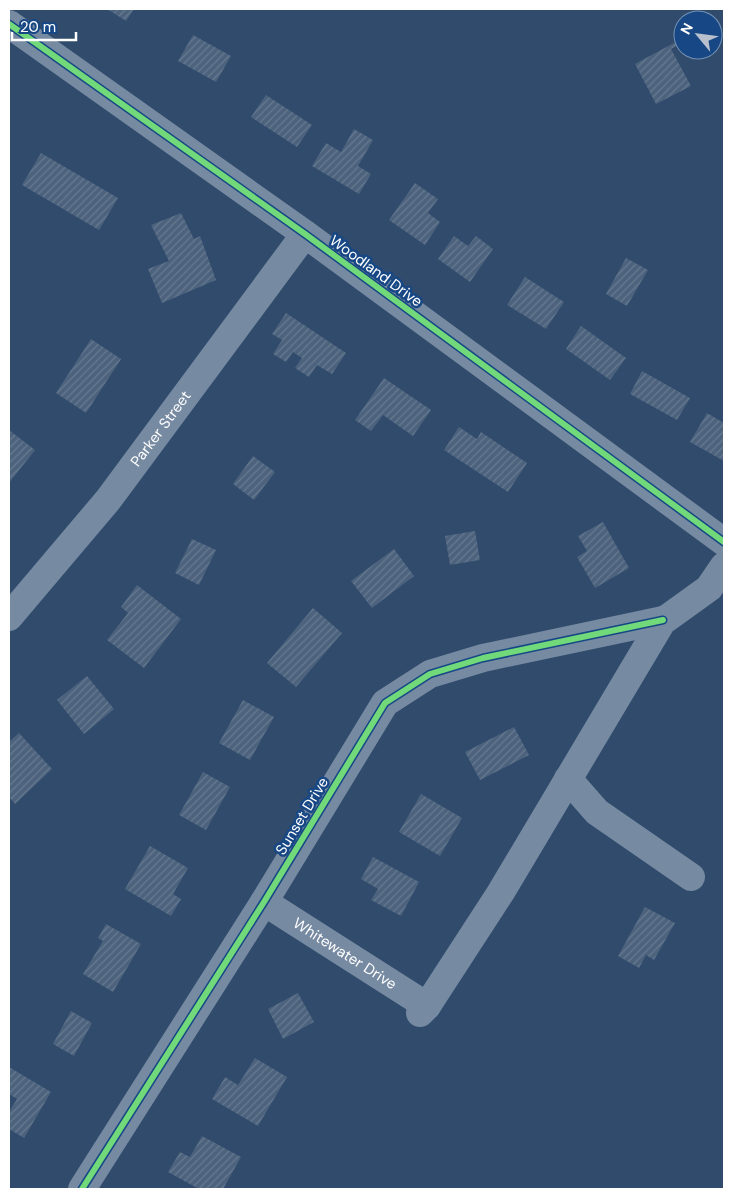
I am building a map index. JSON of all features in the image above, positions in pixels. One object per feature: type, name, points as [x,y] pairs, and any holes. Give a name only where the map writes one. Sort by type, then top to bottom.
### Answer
[{"type":"street","name":"Woodland Drive","points":[[9,24],[305,234],[724,542]]},
{"type":"street","name":"Parker Street","points":[[9,617],[108,500],[305,234]]},
{"type":"street","name":"Sunset Drive","points":[[82,1189],[264,902],[384,703],[430,674],[483,658],[666,619],[709,588],[724,566]]},
{"type":"street","name":"Sunset Drive","points":[[423,1009],[501,892],[663,620]]},
{"type":"street","points":[[568,779],[597,812],[691,877]]},
{"type":"street","name":"Whitewater Drive","points":[[264,902],[423,1009]]},
{"type":"building","points":[[107,9],[134,9],[126,21]]},
{"type":"building","points":[[193,35],[231,56],[216,82],[178,61]]},
{"type":"building","points":[[673,43],[671,49],[673,60],[677,60],[691,86],[656,104],[635,64]]},
{"type":"building","points":[[266,95],[312,125],[297,147],[251,117]]},
{"type":"building","points":[[354,129],[373,140],[358,166],[371,174],[359,194],[312,166],[326,143],[341,152]]},
{"type":"building","points":[[41,153],[118,198],[99,230],[22,185]]},
{"type":"building","points":[[415,183],[438,199],[428,213],[440,222],[425,245],[389,220]]},
{"type":"building","points":[[181,213],[194,239],[200,236],[216,280],[162,303],[148,269],[169,261],[151,225]]},
{"type":"building","points":[[454,236],[468,246],[476,236],[493,249],[470,282],[438,259]]},
{"type":"building","points":[[626,258],[648,270],[627,306],[606,294]]},
{"type":"building","points":[[525,277],[564,302],[546,329],[507,305]]},
{"type":"building","points":[[286,313],[346,353],[332,374],[317,365],[309,377],[295,368],[302,358],[293,352],[286,362],[273,354],[282,340],[272,334]]},
{"type":"building","points":[[581,326],[626,358],[610,380],[566,349]]},
{"type":"building","points":[[91,339],[121,359],[86,413],[56,393]]},
{"type":"building","points":[[642,371],[690,398],[677,420],[630,394]]},
{"type":"building","points":[[384,378],[431,410],[413,436],[383,415],[371,431],[355,420]]},
{"type":"building","points":[[707,413],[724,423],[724,461],[690,442]]},
{"type":"building","points":[[459,427],[477,439],[481,432],[527,463],[508,492],[444,450]]},
{"type":"building","points":[[9,430],[35,450],[9,483]]},
{"type":"building","points":[[253,456],[275,472],[254,500],[233,484]]},
{"type":"building","points":[[603,522],[629,568],[595,588],[577,557],[587,551],[578,536]]},
{"type":"building","points":[[475,531],[480,560],[450,565],[445,536]]},
{"type":"building","points":[[192,539],[216,550],[199,585],[175,573]]},
{"type":"building","points":[[394,549],[414,576],[372,608],[351,581]]},
{"type":"building","points":[[137,585],[181,619],[144,668],[107,640],[128,613],[121,607]]},
{"type":"building","points":[[313,608],[342,633],[296,687],[267,663]]},
{"type":"building","points":[[87,676],[114,709],[84,734],[57,700]]},
{"type":"building","points":[[243,700],[274,717],[250,760],[219,743]]},
{"type":"building","points":[[514,727],[529,755],[480,780],[465,752]]},
{"type":"building","points":[[19,733],[52,769],[15,804],[9,797],[9,742]]},
{"type":"building","points":[[203,772],[230,787],[206,830],[179,815]]},
{"type":"building","points":[[421,794],[462,818],[440,856],[399,832]]},
{"type":"building","points":[[150,846],[188,868],[173,894],[181,899],[171,916],[125,889]]},
{"type":"building","points":[[373,857],[419,882],[401,916],[371,900],[378,889],[361,879]]},
{"type":"building","points":[[645,907],[675,923],[654,960],[646,955],[639,968],[618,956]]},
{"type":"building","points":[[106,924],[141,944],[113,992],[83,974],[103,941],[98,938]]},
{"type":"building","points":[[298,993],[314,1022],[283,1039],[268,1009]]},
{"type":"building","points":[[71,1011],[92,1023],[74,1056],[53,1044]]},
{"type":"building","points":[[255,1058],[287,1077],[258,1126],[212,1099],[225,1077],[238,1085]]},
{"type":"building","points":[[9,1067],[51,1092],[24,1138],[9,1129],[9,1112],[17,1099],[9,1094]]},
{"type":"building","points":[[202,1136],[241,1157],[223,1189],[199,1189],[168,1172],[180,1152],[190,1157]]},
{"type":"cycle path","points":[[9,24],[305,234],[724,542]]},
{"type":"cycle path","points":[[82,1189],[264,902],[385,703],[430,674],[483,658],[663,620]]}]
